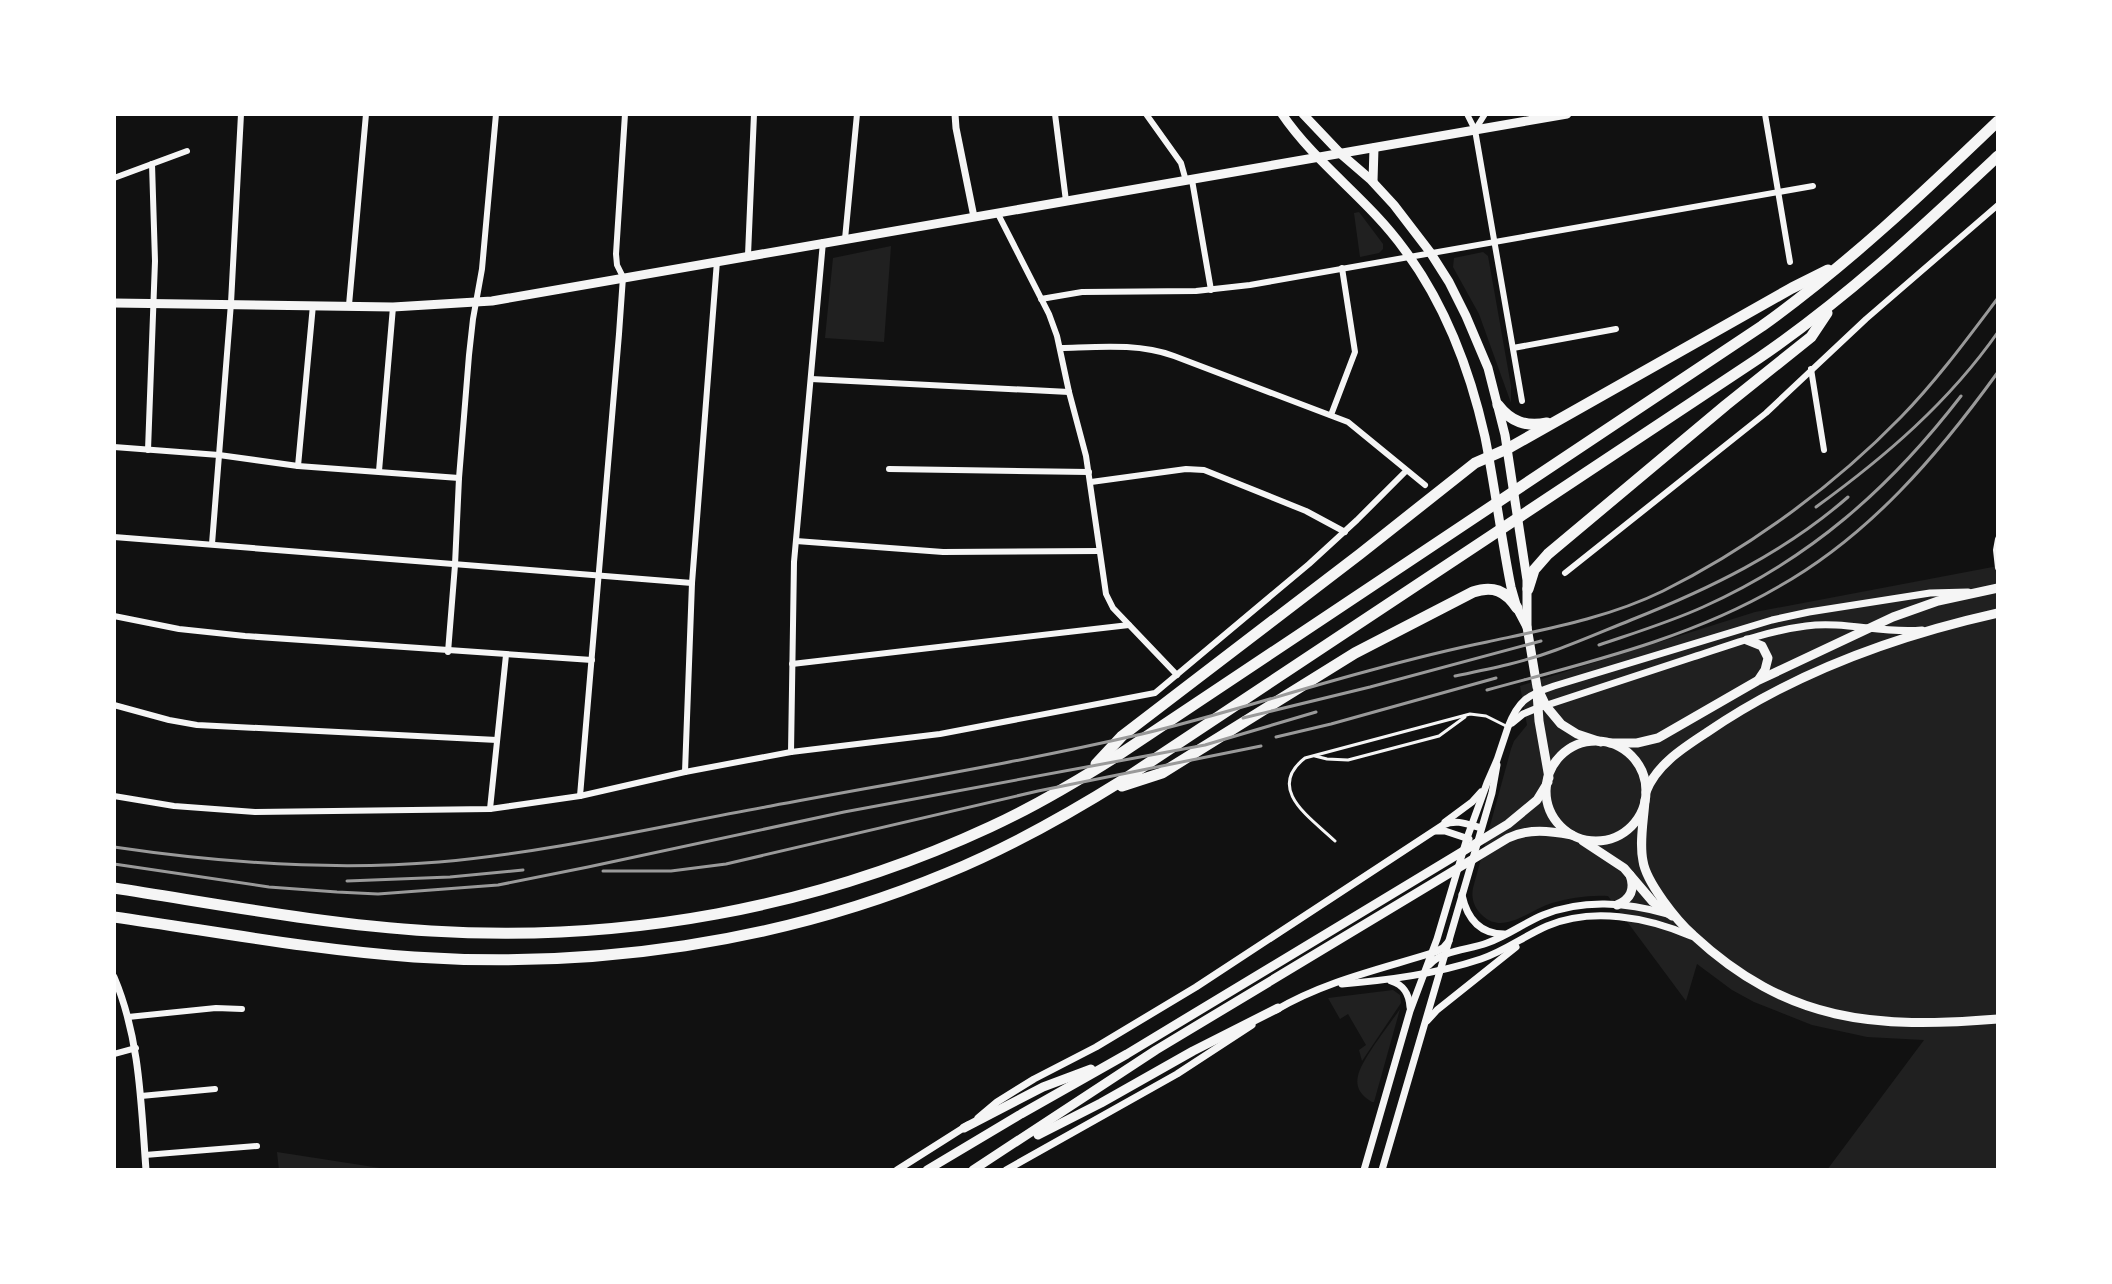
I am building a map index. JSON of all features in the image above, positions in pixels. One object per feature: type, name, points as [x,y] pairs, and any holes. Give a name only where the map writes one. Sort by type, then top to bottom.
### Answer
[{"type":"highway","points":[[114,888],[398,929],[493,934],[588,931],[683,920],[808,894],[924,855],[1008,818],[1086,775],[1762,326],[1846,261],[1998,121]]},
{"type":"highway","points":[[114,917],[377,954],[485,960],[591,957],[695,944],[816,918],[965,866],[1103,793],[1767,353],[1833,304],[1902,246],[1998,156]]},
{"type":"highway","points":[[1086,775],[1122,736],[1475,463],[1507,449],[1792,288],[1846,261]]},
{"type":"highway","points":[[1528,589],[1534,570],[1544,557],[1811,337],[1833,304]]},
{"type":"highway","points":[[1498,405],[1508,416],[1524,424],[1537,425],[1559,419]]},
{"type":"highway","points":[[1103,793],[1162,773],[1355,653],[1483,589],[1493,588],[1502,592],[1517,608]]},
{"type":"main road","points":[[1282,114],[1319,158],[1373,211],[1409,256],[1441,311],[1463,361],[1478,409],[1509,578],[1517,608],[1527,627]]},
{"type":"main road","points":[[1303,114],[1341,154],[1373,181],[1430,252],[1454,292],[1488,368],[1507,449],[1528,589],[1527,627],[1548,780],[1547,797],[1557,822],[1628,872],[1653,902],[1675,917],[1725,962],[1754,983],[1787,998],[1827,1012],[1899,1024],[1998,1019]]},
{"type":"main road","points":[[114,303],[393,307],[476,302],[1567,114]]},
{"type":"main road","points":[[1373,181],[1374,148]]},
{"type":"main road","points":[[927,1170],[1127,1054],[1508,824],[1542,793],[1555,764],[1565,753],[1582,744],[1637,743],[1658,738],[1757,681],[1871,627],[1918,607],[1998,588]]},
{"type":"main road","points":[[973,1170],[1172,1041],[1504,840],[1528,831],[1598,841],[1617,837],[1636,822],[1652,778],[1675,755],[1747,706],[1842,661],[1882,646],[1998,613]]},
{"type":"main road","points":[[1747,640],[1762,646],[1768,658],[1765,670],[1757,681]]},
{"type":"main road","points":[[1536,682],[1542,698],[1561,724],[1577,734],[1623,749],[1636,762],[1643,774],[1646,796],[1644,866],[1675,917]]},
{"type":"main road","points":[[1617,905],[1626,900],[1632,890],[1628,872]]},
{"type":"main road","points":[[1009,1148],[1071,1119],[1278,1008]]},
{"type":"main road","points":[[964,1128],[1051,1083],[1127,1054]]},
{"type":"street","points":[[212,544],[231,303],[241,114]]},
{"type":"street","points":[[349,305],[366,114]]},
{"type":"street","points":[[448,652],[459,478],[496,114]]},
{"type":"street","points":[[580,796],[623,277],[616,254],[625,114]]},
{"type":"street","points":[[748,255],[754,114]]},
{"type":"street","points":[[845,239],[857,114]]},
{"type":"street","points":[[955,114],[974,217]]},
{"type":"street","points":[[1055,114],[1066,201]]},
{"type":"street","points":[[1146,114],[1181,163],[1189,180],[1211,290]]},
{"type":"street","points":[[1467,114],[1475,130],[1522,401]]},
{"type":"street","points":[[1475,130],[1485,114]]},
{"type":"street","points":[[1765,114],[1790,262]]},
{"type":"street","points":[[114,178],[187,151]]},
{"type":"street","points":[[148,450],[155,261],[152,164]]},
{"type":"street","points":[[1041,299],[1082,292],[1211,290],[1250,285],[1813,186]]},
{"type":"street","points":[[1565,573],[1766,413],[1811,369],[1998,205]]},
{"type":"street","points":[[998,214],[1054,324],[1061,348],[1091,482],[1106,594],[1113,608],[1177,675]]},
{"type":"street","points":[[791,752],[796,541],[823,242]]},
{"type":"street","points":[[685,772],[692,583],[717,261]]},
{"type":"street","points":[[1331,415],[1355,352],[1342,268]]},
{"type":"street","points":[[298,466],[313,305]]},
{"type":"street","points":[[379,471],[393,307]]},
{"type":"street","points":[[1513,348],[1616,329]]},
{"type":"street","points":[[1061,348],[1137,347],[1162,351],[1348,422],[1425,485]]},
{"type":"street","points":[[1811,369],[1824,450]]},
{"type":"street","points":[[811,379],[1069,392]]},
{"type":"street","points":[[114,447],[219,455],[298,466],[459,478]]},
{"type":"street","points":[[889,469],[1089,472]]},
{"type":"street","points":[[1091,482],[1186,469],[1204,470],[1306,511],[1345,532]]},
{"type":"street","points":[[114,796],[174,806],[255,812],[490,809],[580,796],[791,752],[923,737],[1155,693],[1345,532],[1406,471]]},
{"type":"street","points":[[114,537],[692,583]]},
{"type":"street","points":[[1998,539],[1998,568]]},
{"type":"street","points":[[796,541],[943,552],[1099,551]]},
{"type":"street","points":[[1364,1170],[1410,1011],[1432,953],[1471,825],[1517,706],[1544,689],[1772,620],[1930,593],[1978,592]]},
{"type":"street","points":[[114,616],[205,632],[448,652],[592,660]]},
{"type":"street","points":[[792,664],[1129,625]]},
{"type":"street","points":[[1508,727],[1523,714],[1535,709],[1747,640],[1806,626],[1841,625],[1903,632],[1940,628]]},
{"type":"street","points":[[490,809],[506,655]]},
{"type":"street","points":[[114,705],[197,725],[497,740]]},
{"type":"street","points":[[1382,1170],[1495,780],[1497,760]]},
{"type":"street","points":[[897,1170],[964,1128],[1013,1092],[1196,987],[1432,831],[1472,802],[1485,787]]},
{"type":"street","points":[[1432,831],[1453,822],[1481,828]]},
{"type":"street","points":[[1432,831],[1445,831],[1477,841]]},
{"type":"street","points":[[1461,895],[1467,913],[1476,925],[1494,934],[1510,932]]},
{"type":"street","points":[[1424,974],[1433,961],[1445,954],[1488,943],[1557,910],[1583,905],[1617,905],[1675,917]]},
{"type":"street","points":[[1330,985],[1385,980],[1440,970],[1494,955],[1536,931],[1575,918],[1613,916],[1660,925],[1696,938]]},
{"type":"street","points":[[1421,1033],[1437,1010],[1536,931]]},
{"type":"street","points":[[1006,1170],[1177,1074],[1278,1008],[1315,990],[1432,953],[1449,941]]},
{"type":"street","points":[[114,977],[136,1048],[146,1170]]},
{"type":"street","points":[[1385,980],[1404,989],[1410,1011]]},
{"type":"street","points":[[128,1017],[216,1008],[242,1009]]},
{"type":"street","points":[[114,1054],[136,1048]]},
{"type":"street","points":[[141,1096],[215,1089]]},
{"type":"street","points":[[145,1155],[257,1146]]},
{"type":"lane","points":[[1315,756],[1348,760],[1439,736],[1470,714]]},
{"type":"lane","points":[[1335,841],[1292,799],[1288,789],[1289,775],[1305,758],[1470,714],[1486,716],[1508,727]]},
{"type":"shaded area","points":[[1359,212],[1383,244],[1379,253],[1360,257],[1354,213]]},
{"type":"shaded area","points":[[891,246],[884,342],[825,338],[833,258]]},
{"type":"shaded area","points":[[1483,252],[1488,256],[1511,386],[1511,403],[1479,314],[1453,267],[1454,258]]},
{"type":"shaded area","points":[[1998,566],[1998,1170],[1827,1170],[1924,1040],[1867,1037],[1812,1025],[1754,1002],[1697,964],[1686,1001],[1608,896],[1559,901],[1517,919],[1499,923],[1477,910],[1473,888],[1511,749],[1527,725],[1520,686],[1755,612]]},
{"type":"shaded area","points":[[1393,990],[1400,995],[1401,1003],[1362,1061],[1359,1050],[1366,1045],[1348,1014],[1340,1019],[1328,998]]},
{"type":"shaded area","points":[[1400,1009],[1372,1102],[1360,1091],[1360,1069]]},
{"type":"shaded area","points":[[277,1152],[393,1170],[279,1170]]},
{"type":"railway","points":[[114,847],[236,861],[357,866],[439,862],[523,852],[957,772],[1142,734],[1413,659],[1599,616],[1663,591],[1695,574],[1758,535],[1819,491],[1875,443],[1914,403],[1998,298]]},
{"type":"railway","points":[[1816,507],[1867,468],[1937,405],[1998,332]]},
{"type":"railway","points":[[1487,690],[1673,635],[1744,605],[1811,567],[1900,492],[1998,372]]},
{"type":"railway","points":[[1599,645],[1703,607],[1742,588],[1813,543],[1876,491],[1934,430],[1961,396]]},
{"type":"railway","points":[[1455,676],[1544,654],[1689,596],[1772,552],[1848,497]]},
{"type":"railway","points":[[1243,718],[1541,641]]},
{"type":"railway","points":[[1276,737],[1496,678]]},
{"type":"railway","points":[[114,864],[269,887],[337,892],[378,894],[498,885],[844,812],[1205,745],[1316,712]]},
{"type":"railway","points":[[603,871],[671,871],[726,864],[1038,791],[1261,746]]},
{"type":"railway","points":[[347,881],[450,877],[523,870]]}]
